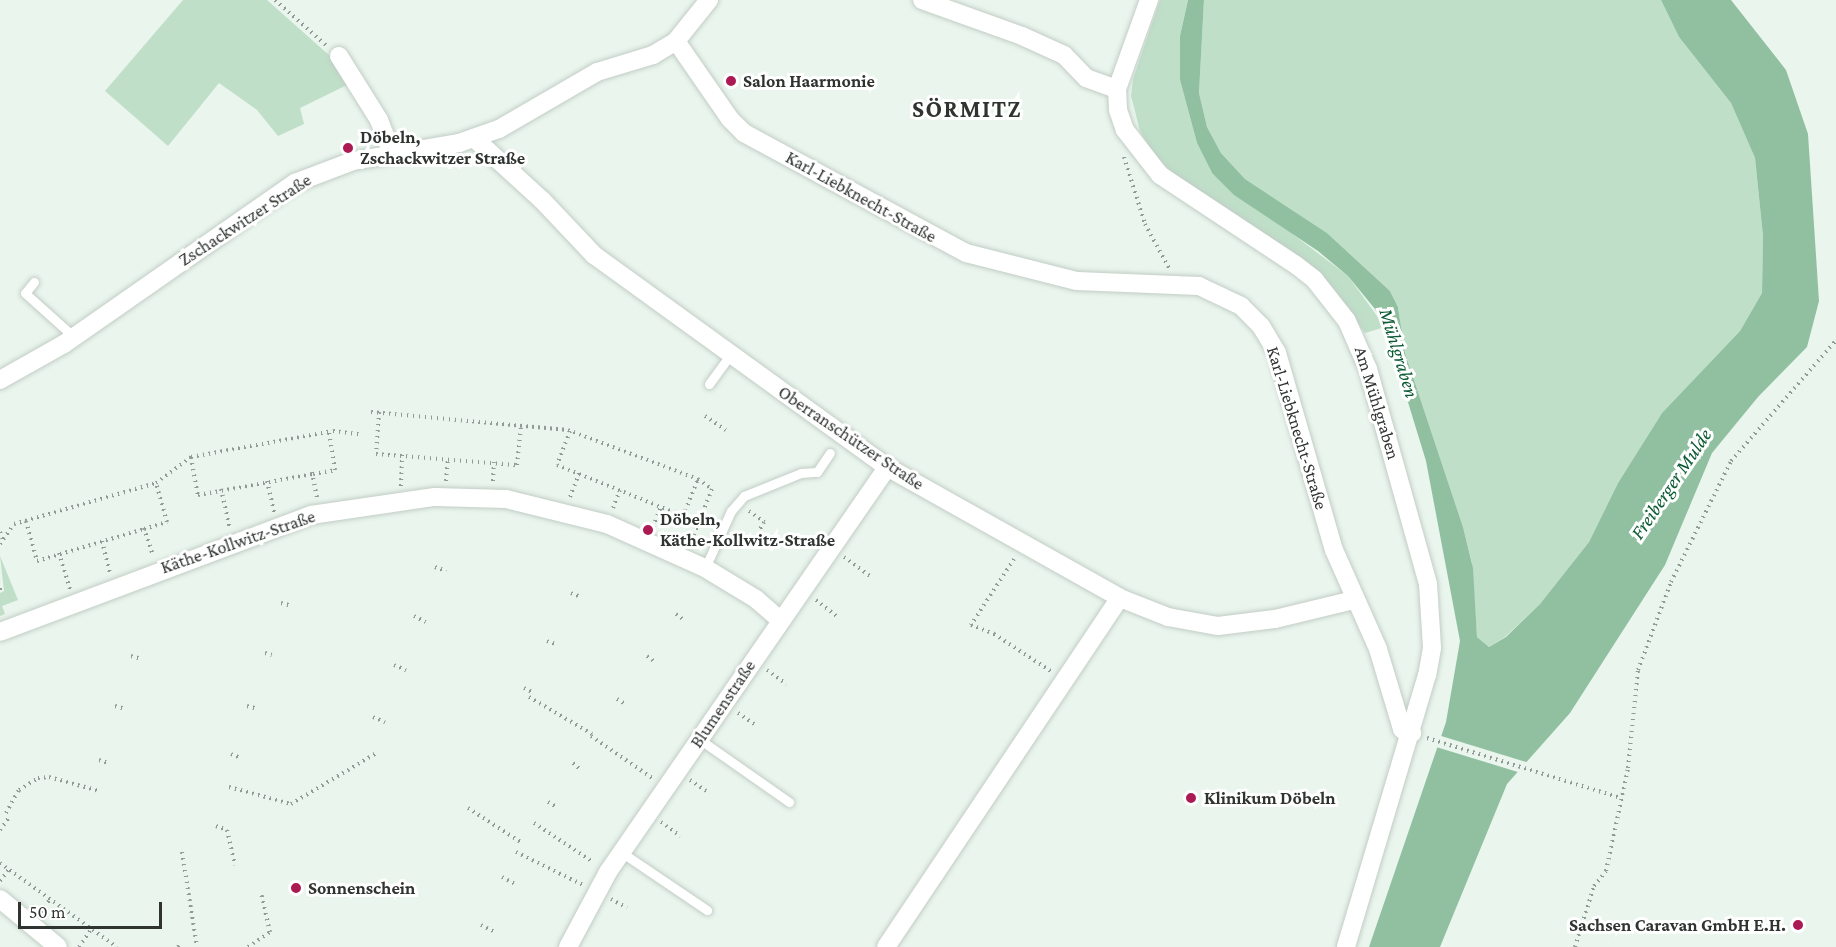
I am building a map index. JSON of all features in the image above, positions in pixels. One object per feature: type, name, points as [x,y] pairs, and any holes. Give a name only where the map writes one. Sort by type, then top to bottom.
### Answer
[{"type":"street","points":[[676,41],[709,0]]},
{"type":"street","points":[[922,0],[1022,36],[1064,55],[1086,78],[1117,89]]},
{"type":"street","name":"Am Mühlgraben","points":[[1149,0],[1117,89],[1118,110],[1136,149],[1174,186],[1314,279],[1347,321],[1359,344],[1428,584],[1432,648],[1419,735]]},
{"type":"street","name":"Zschackwitzer Straße","points":[[0,380],[74,337],[295,183],[392,152],[474,138],[531,113],[597,72],[653,55],[676,41]]},
{"type":"street","name":"Karl-Liebknecht-Straße","points":[[676,41],[730,119],[744,133],[942,241],[1010,267],[1077,281],[1172,283],[1199,286],[1223,295],[1241,306],[1267,336],[1277,353],[1334,550],[1354,600],[1378,649],[1402,729],[1419,735]]},
{"type":"street","points":[[339,56],[379,120],[392,152]]},
{"type":"street","name":"Oberranschützer Straße","points":[[474,138],[542,200],[594,255],[887,467],[1120,598],[1168,617],[1218,626],[1289,616],[1354,600]]},
{"type":"street","name":"Blumenstraße","points":[[568,947],[595,891],[887,467]]},
{"type":"street","name":"Käthe-Kollwitz-Straße","points":[[0,632],[158,570],[277,527],[320,513],[400,500],[506,499],[565,510],[610,525],[705,568],[756,598],[780,620]]},
{"type":"street","points":[[886,947],[1120,598]]},
{"type":"street","points":[[1346,947],[1383,826],[1419,735]]},
{"type":"street","points":[[0,899],[58,947]]},
{"type":"lane","points":[[34,282],[25,292],[74,337]]},
{"type":"lane","points":[[709,384],[731,354]]},
{"type":"lane","points":[[705,568],[738,503],[744,496],[801,473],[817,472],[830,453]]},
{"type":"lane","points":[[699,739],[789,802]]},
{"type":"lane","points":[[621,852],[707,910]]},
{"type":"path","points":[[275,0],[339,56]]},
{"type":"path","points":[[1136,149],[1122,160],[1145,224],[1168,266],[1172,283]]},
{"type":"path","points":[[1575,947],[1594,886],[1606,871],[1621,798],[1638,670],[1671,582],[1731,461],[1836,340]]},
{"type":"path","points":[[371,412],[570,431],[698,479],[712,489],[684,558]]},
{"type":"path","points":[[379,412],[376,454],[518,465],[521,426]]},
{"type":"path","points":[[705,416],[726,430]]},
{"type":"path","points":[[570,431],[557,465],[682,516],[698,479]]},
{"type":"path","points":[[191,457],[198,495],[335,470],[329,432]]},
{"type":"path","points":[[2,543],[14,524],[156,483],[191,457],[329,432],[359,434]]},
{"type":"path","points":[[400,500],[402,455]]},
{"type":"path","points":[[312,473],[320,513]]},
{"type":"path","points":[[565,510],[579,473]]},
{"type":"path","points":[[267,481],[277,527]]},
{"type":"path","points":[[26,521],[37,561],[167,522],[156,483]]},
{"type":"path","points":[[221,490],[226,513]]},
{"type":"path","points":[[738,503],[764,522],[760,529]]},
{"type":"path","points":[[144,528],[158,570]]},
{"type":"path","points":[[0,532],[2,543]]},
{"type":"path","points":[[102,541],[114,587]]},
{"type":"path","points":[[1024,543],[971,625],[994,634],[1066,681]]},
{"type":"path","points":[[831,547],[870,576]]},
{"type":"path","points":[[59,553],[75,603]]},
{"type":"path","points":[[435,567],[446,571]]},
{"type":"path","points":[[802,589],[839,618]]},
{"type":"path","points":[[571,593],[578,596]]},
{"type":"path","points":[[282,603],[289,604]]},
{"type":"path","points":[[676,614],[684,620]]},
{"type":"path","points":[[414,616],[426,622]]},
{"type":"path","points":[[547,641],[555,644]]},
{"type":"path","points":[[265,653],[272,655]]},
{"type":"path","points":[[131,656],[142,659]]},
{"type":"path","points":[[647,656],[655,662]]},
{"type":"path","points":[[394,665],[406,670]]},
{"type":"path","points":[[524,688],[532,692]]},
{"type":"path","points":[[529,697],[592,735],[666,788]]},
{"type":"path","points":[[617,699],[625,704]]},
{"type":"path","points":[[116,706],[126,709]]},
{"type":"path","points":[[247,706],[255,708]]},
{"type":"path","points":[[373,717],[385,722]]},
{"type":"path","points":[[1419,735],[1621,798]]},
{"type":"path","points":[[231,754],[238,757]]},
{"type":"path","points":[[229,787],[291,804],[375,754]]},
{"type":"path","points":[[99,759],[108,763]]},
{"type":"path","points":[[573,763],[580,769]]},
{"type":"path","points":[[0,830],[19,790],[38,778],[49,777],[99,791]]},
{"type":"path","points":[[548,802],[555,806]]},
{"type":"path","points":[[468,808],[522,843]]},
{"type":"path","points":[[534,823],[608,872]]},
{"type":"path","points":[[216,826],[227,830],[235,865]]},
{"type":"path","points":[[182,852],[197,947]]},
{"type":"path","points":[[516,852],[595,891]]},
{"type":"path","points":[[0,863],[117,947]]},
{"type":"path","points":[[0,881],[9,869]]},
{"type":"path","points":[[502,878],[517,885]]},
{"type":"path","points":[[248,947],[270,932],[261,893]]},
{"type":"path","points":[[44,907],[50,899]]},
{"type":"path","points":[[481,925],[495,932]]},
{"type":"path","points":[[79,947],[91,929]]},
{"type":"shaded area","points":[[183,0],[267,0],[339,64],[351,83],[300,108],[304,124],[278,136],[257,110],[219,83],[168,146],[105,91]]},
{"type":"shaded area","points":[[1160,0],[1188,0],[1180,36],[1180,80],[1197,143],[1212,173],[1348,276],[1385,327],[1365,333],[1323,276],[1180,181],[1152,152],[1140,131],[1131,96],[1133,79]]},
{"type":"shaded area","points":[[1204,0],[1661,0],[1679,37],[1731,103],[1755,158],[1763,236],[1762,293],[1740,331],[1662,413],[1618,483],[1589,542],[1540,604],[1505,637],[1489,647],[1477,637],[1472,563],[1463,527],[1405,353],[1398,307],[1390,291],[1327,233],[1245,179],[1221,153],[1207,127],[1199,93]]},
{"type":"shaded area","points":[[0,556],[18,600],[2,606],[5,614],[0,616],[0,593],[4,591]]},
{"type":"water","points":[[1188,0],[1204,0],[1199,93],[1207,127],[1221,153],[1245,179],[1327,233],[1390,291],[1398,307],[1405,353],[1463,527],[1473,568],[1477,637],[1489,647],[1506,637],[1540,604],[1589,542],[1618,483],[1662,413],[1740,331],[1762,293],[1763,236],[1755,158],[1731,103],[1679,37],[1661,0],[1731,0],[1786,70],[1808,134],[1819,301],[1807,347],[1758,397],[1712,453],[1665,565],[1570,713],[1507,784],[1440,947],[1369,947],[1446,722],[1460,641],[1426,461],[1385,327],[1375,309],[1348,276],[1318,251],[1234,195],[1212,173],[1197,143],[1180,80],[1180,36]]},
{"type":"pier","points":[[1438,735],[1527,762],[1523,774],[1434,746]]},
{"type":"place","name":"Salon Haarmonie","points":[[731,81]]},
{"type":"place","name":"Döbeln, Zschackwitzer Straße","points":[[348,148]]},
{"type":"place","name":"Döbeln, Käthe-Kollwitz-Straße","points":[[648,530]]},
{"type":"place","name":"Klinikum Döbeln","points":[[1191,798]]},
{"type":"place","name":"Sonnenschein","points":[[296,888]]},
{"type":"place","name":"Sachsen Caravan GmbH E.H.","points":[[1798,925]]},
{"type":"district","name":"SÖRMITZ","points":[[967,109]]},
{"type":"water label","name":"Mühlgraben","points":[[1399,353]]},
{"type":"water label","name":"Freiberger Mulde","points":[[1671,484]]}]
